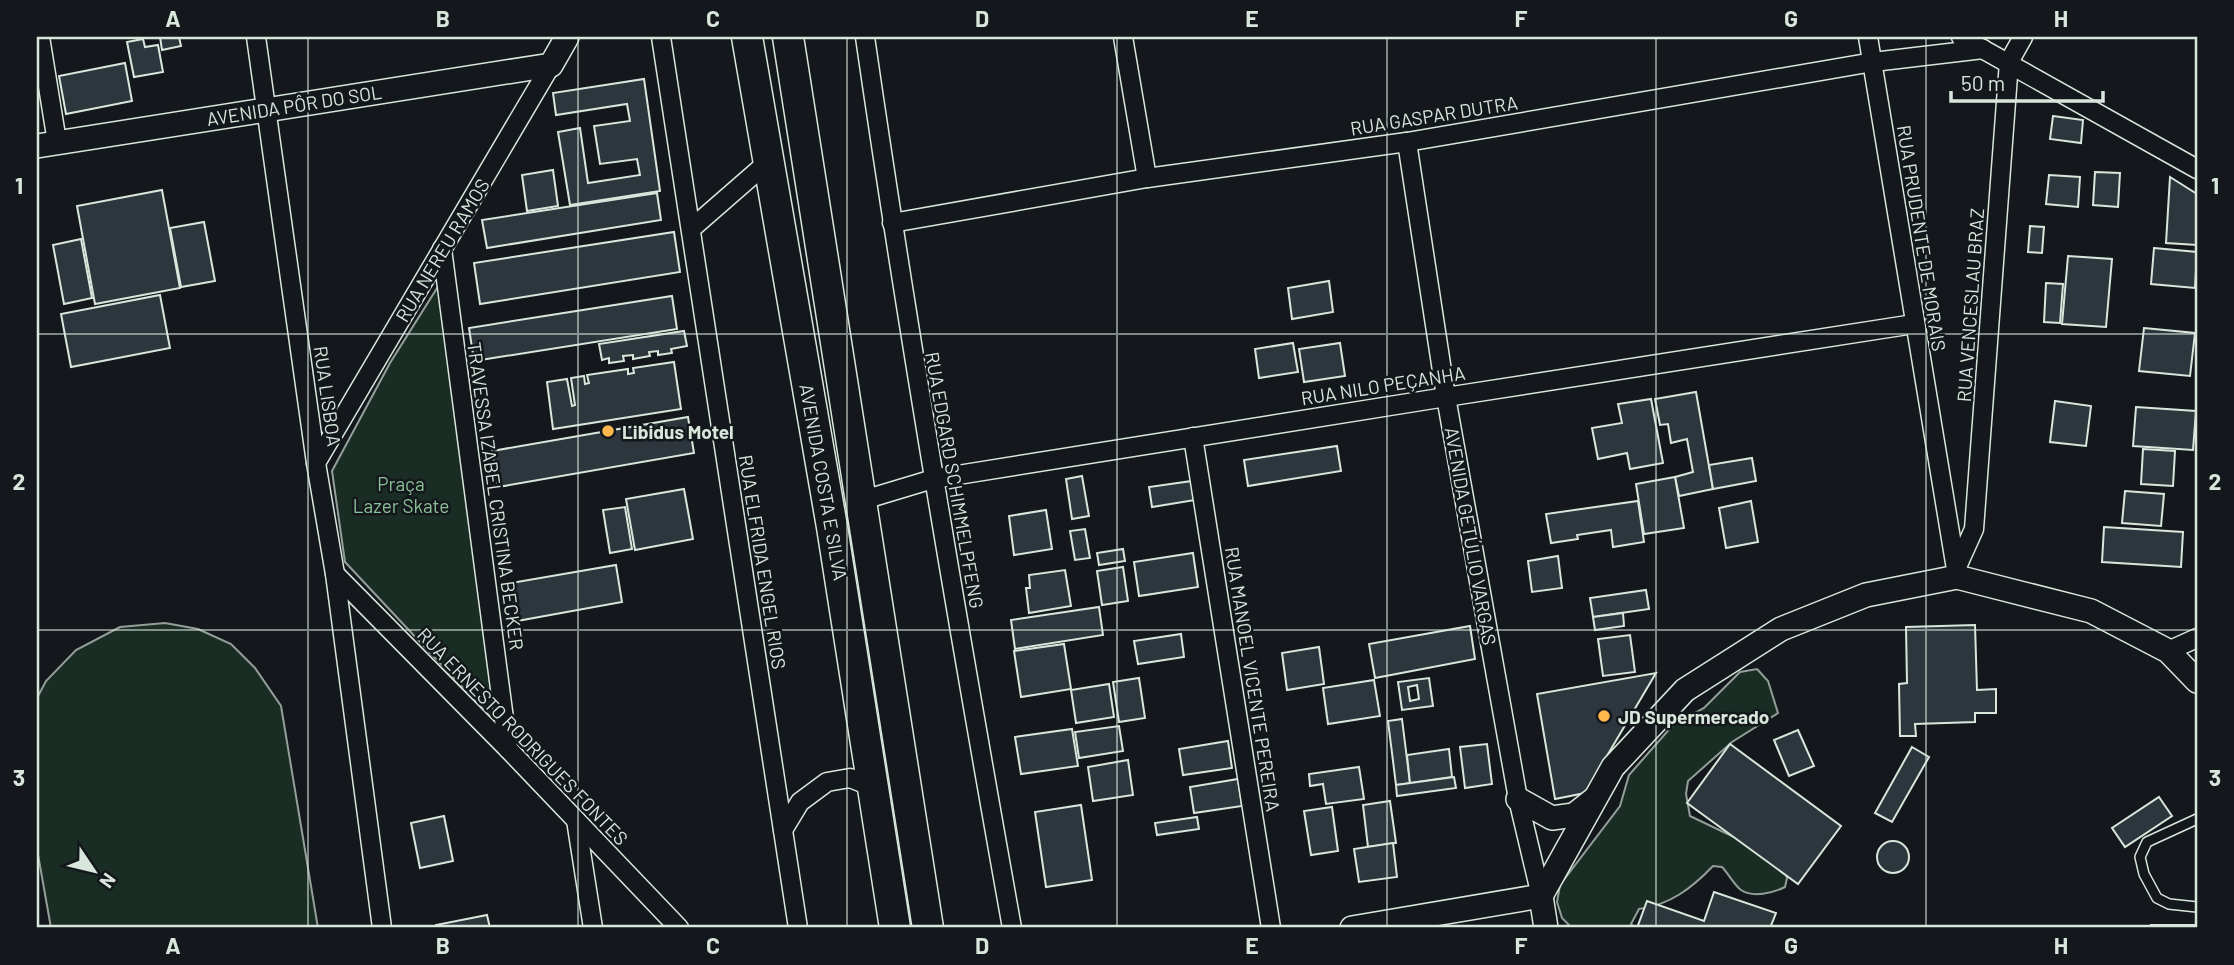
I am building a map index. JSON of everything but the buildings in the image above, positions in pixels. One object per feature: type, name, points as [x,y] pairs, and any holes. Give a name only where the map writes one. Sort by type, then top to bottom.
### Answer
[{"type":"main road","name":"AVENIDA COSTA E SILVA","points":[[747,37],[832,527],[895,928]]},
{"type":"main road","name":"AVENIDA COSTA E SILVA","points":[[788,37],[928,928]]},
{"type":"street","points":[[40,37],[47,144]]},
{"type":"street","name":"RUA LISBOA","points":[[256,37],[316,463],[335,574],[382,928]]},
{"type":"street","name":"RUA NEREU RAMOS","points":[[316,463],[567,37]]},
{"type":"street","name":"RUA ELFRIDA ENGEL RIOS","points":[[661,37],[798,928]]},
{"type":"street","name":"RUA EDGARD SCHIMMELPFENG","points":[[865,37],[933,480],[1012,928]]},
{"type":"street","points":[[1124,37],[1147,178]]},
{"type":"street","name":"RUA PRUDENTE DE MORAIS","points":[[1868,37],[1956,573]]},
{"type":"street","points":[[1961,37],[2197,169]]},
{"type":"street","name":"RUA VENCESLAU BRAZ","points":[[1956,573],[1974,529],[2009,62],[2023,37]]},
{"type":"street","name":"RUA GASPAR DUTRA","points":[[892,223],[1147,178],[1407,142],[1873,62],[1983,48]]},
{"type":"street","name":"AVENIDA PÔR DO SOL","points":[[47,144],[551,65]]},
{"type":"street","name":"AVENIDA GETÚLIO VARGAS","points":[[1407,142],[1446,397],[1518,799],[1546,928]]},
{"type":"street","points":[[691,229],[769,161]]},
{"type":"street","name":"TRAVESSA IZABEL CRISTINA BECKER","points":[[442,249],[509,749]]},
{"type":"street","name":"RUA NILO PEÇANHA","points":[[860,501],[933,480],[1914,324]]},
{"type":"street","name":"RUA MANOEL VICENTE PEREIRA","points":[[1193,437],[1271,928]]},
{"type":"street","points":[[1352,928],[1541,896],[1614,767],[1685,691],[1781,629],[1866,595],[1956,573],[2091,611],[2168,651],[2197,681]]},
{"type":"street","name":"RUA ERNESTO RODRIGUES FONTES","points":[[335,574],[509,749],[679,928]]},
{"type":"street","points":[[2168,651],[2197,638]]},
{"type":"street","points":[[783,830],[800,802],[827,782],[850,778],[873,788]]},
{"type":"street","points":[[1518,799],[1552,818],[1574,815],[1595,798]]},
{"type":"street","points":[[576,820],[593,928]]},
{"type":"lane","points":[[2197,819],[2147,842],[2140,857],[2144,874],[2157,898],[2169,904],[2197,907]]},
{"type":"green space","name":"Praça Lazer Skate","points":[[439,285],[495,722],[345,562],[332,471],[390,363]]},
{"type":"green space","points":[[165,623],[198,629],[231,644],[255,668],[281,706],[318,928],[51,928],[37,849],[37,698],[46,681],[76,650],[120,627]]},
{"type":"green space","points":[[1757,669],[1768,681],[1778,713],[1732,742],[1688,781],[1686,794],[1690,816],[1782,860],[1787,878],[1785,887],[1763,894],[1751,894],[1738,888],[1722,867],[1713,866],[1680,894],[1661,904],[1639,909],[1631,924],[1635,928],[1572,928],[1562,918],[1557,902],[1560,885],[1620,806],[1629,775],[1673,725],[1704,708],[1740,672]]},
{"type":"place","name":"Libidus Motel","points":[[608,431]]},
{"type":"place","name":"JD Supermercado","points":[[1604,716]]}]
